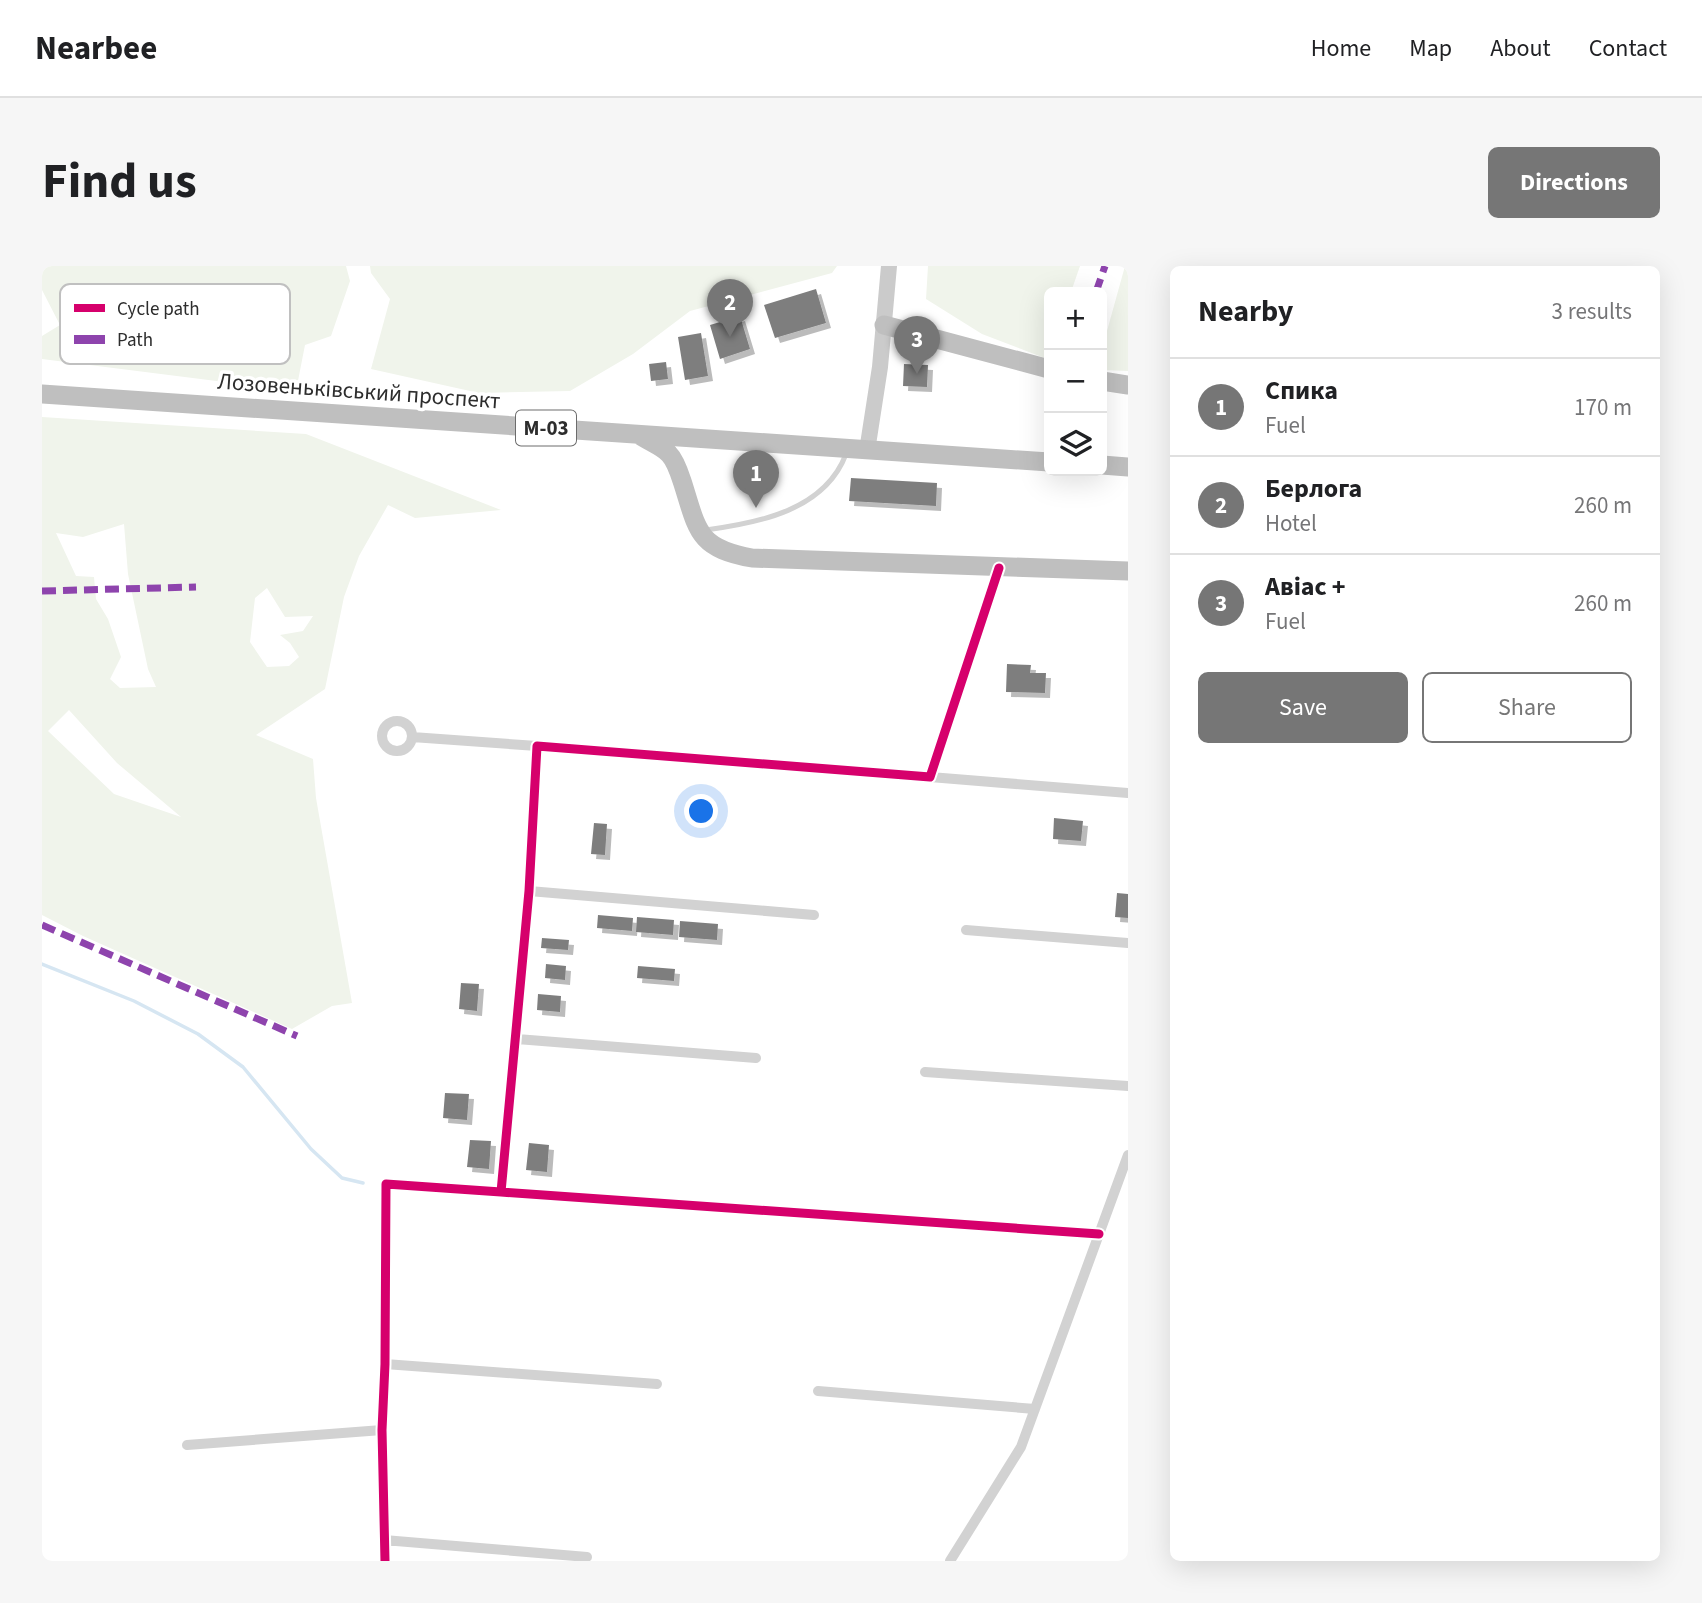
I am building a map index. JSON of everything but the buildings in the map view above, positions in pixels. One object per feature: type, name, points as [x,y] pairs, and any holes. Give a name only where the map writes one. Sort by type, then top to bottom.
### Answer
[{"type":"highway","points":[[884,326],[1044,368]]},
{"type":"highway","points":[[1107,382],[1128,385]]},
{"type":"highway","name":"Лозовеньківський проспект","points":[[42,394],[1044,462]]},
{"type":"highway","points":[[637,434],[670,454],[680,474],[699,531],[711,545],[722,551],[752,558],[1128,572]]},
{"type":"highway","points":[[1107,466],[1128,467]]},
{"type":"street","points":[[857,451],[884,326],[889,266]]},
{"type":"street","points":[[930,778],[999,568]]},
{"type":"street","points":[[412,737],[1128,793]]},
{"type":"street","points":[[501,1192],[530,891],[537,746]]},
{"type":"street","points":[[530,891],[814,915]]},
{"type":"street","points":[[966,930],[1128,943]]},
{"type":"street","points":[[517,1038],[756,1058]]},
{"type":"street","points":[[925,1072],[1128,1086]]},
{"type":"street","points":[[950,1561],[1021,1447],[1128,1155]]},
{"type":"street","points":[[385,1561],[382,1430],[386,1364],[386,1184],[1099,1234]]},
{"type":"street","points":[[386,1364],[657,1384]]},
{"type":"street","points":[[818,1391],[1035,1409]]},
{"type":"street","points":[[187,1446],[382,1430]]},
{"type":"street","points":[[384,1540],[587,1557]]},
{"type":"lane","points":[[699,531],[746,524],[798,505],[834,478],[857,451]]},
{"type":"shaded area","points":[[42,266],[346,266],[350,281],[331,336],[305,345],[296,391],[82,364],[290,364],[290,284],[60,284],[60,325],[42,290]]},
{"type":"shaded area","points":[[370,266],[837,266],[832,273],[690,311],[633,354],[570,391],[479,393],[371,369],[390,299],[371,273]]},
{"type":"shaded area","points":[[928,266],[1080,266],[1073,287],[1044,287],[1044,358],[982,334],[926,299]]},
{"type":"shaded area","points":[[1125,266],[1128,266],[1128,371],[1107,370],[1107,331]]},
{"type":"shaded area","points":[[60,325],[60,361],[42,359],[42,336]]},
{"type":"shaded area","points":[[42,417],[306,434],[501,510],[415,518],[388,505],[359,556],[344,597],[325,689],[256,735],[313,759],[316,798],[352,1003],[332,1006],[292,1029],[42,915]],"holes":[[[124,524],[128,574],[148,669],[156,687],[120,688],[110,679],[121,657],[108,619],[96,599],[94,577],[76,576],[56,533],[83,537]],[[267,588],[285,617],[313,616],[303,631],[280,635],[290,643],[299,657],[289,666],[267,667],[250,642],[255,598]],[[69,710],[117,763],[181,817],[114,794],[48,731]]]},
{"type":"waterway","points":[[42,964],[134,1001],[198,1034],[243,1067],[311,1149],[342,1178],[363,1183]]},
{"type":"marked path","points":[[1098,287],[1105,266]]},
{"type":"marked path","points":[[42,591],[196,587]]},
{"type":"marked path","points":[[42,925],[297,1036]]},
{"type":"cycle path","points":[[385,1561],[382,1430],[386,1184],[501,1192],[529,891],[537,746],[930,777],[999,568]]},
{"type":"cycle path","points":[[501,1192],[1099,1234]]},
{"type":"place","name":"Берлога","points":[[730,337]]},
{"type":"place","name":"Авiас +","points":[[917,374]]},
{"type":"place","name":"Спика","points":[[756,508]]}]
